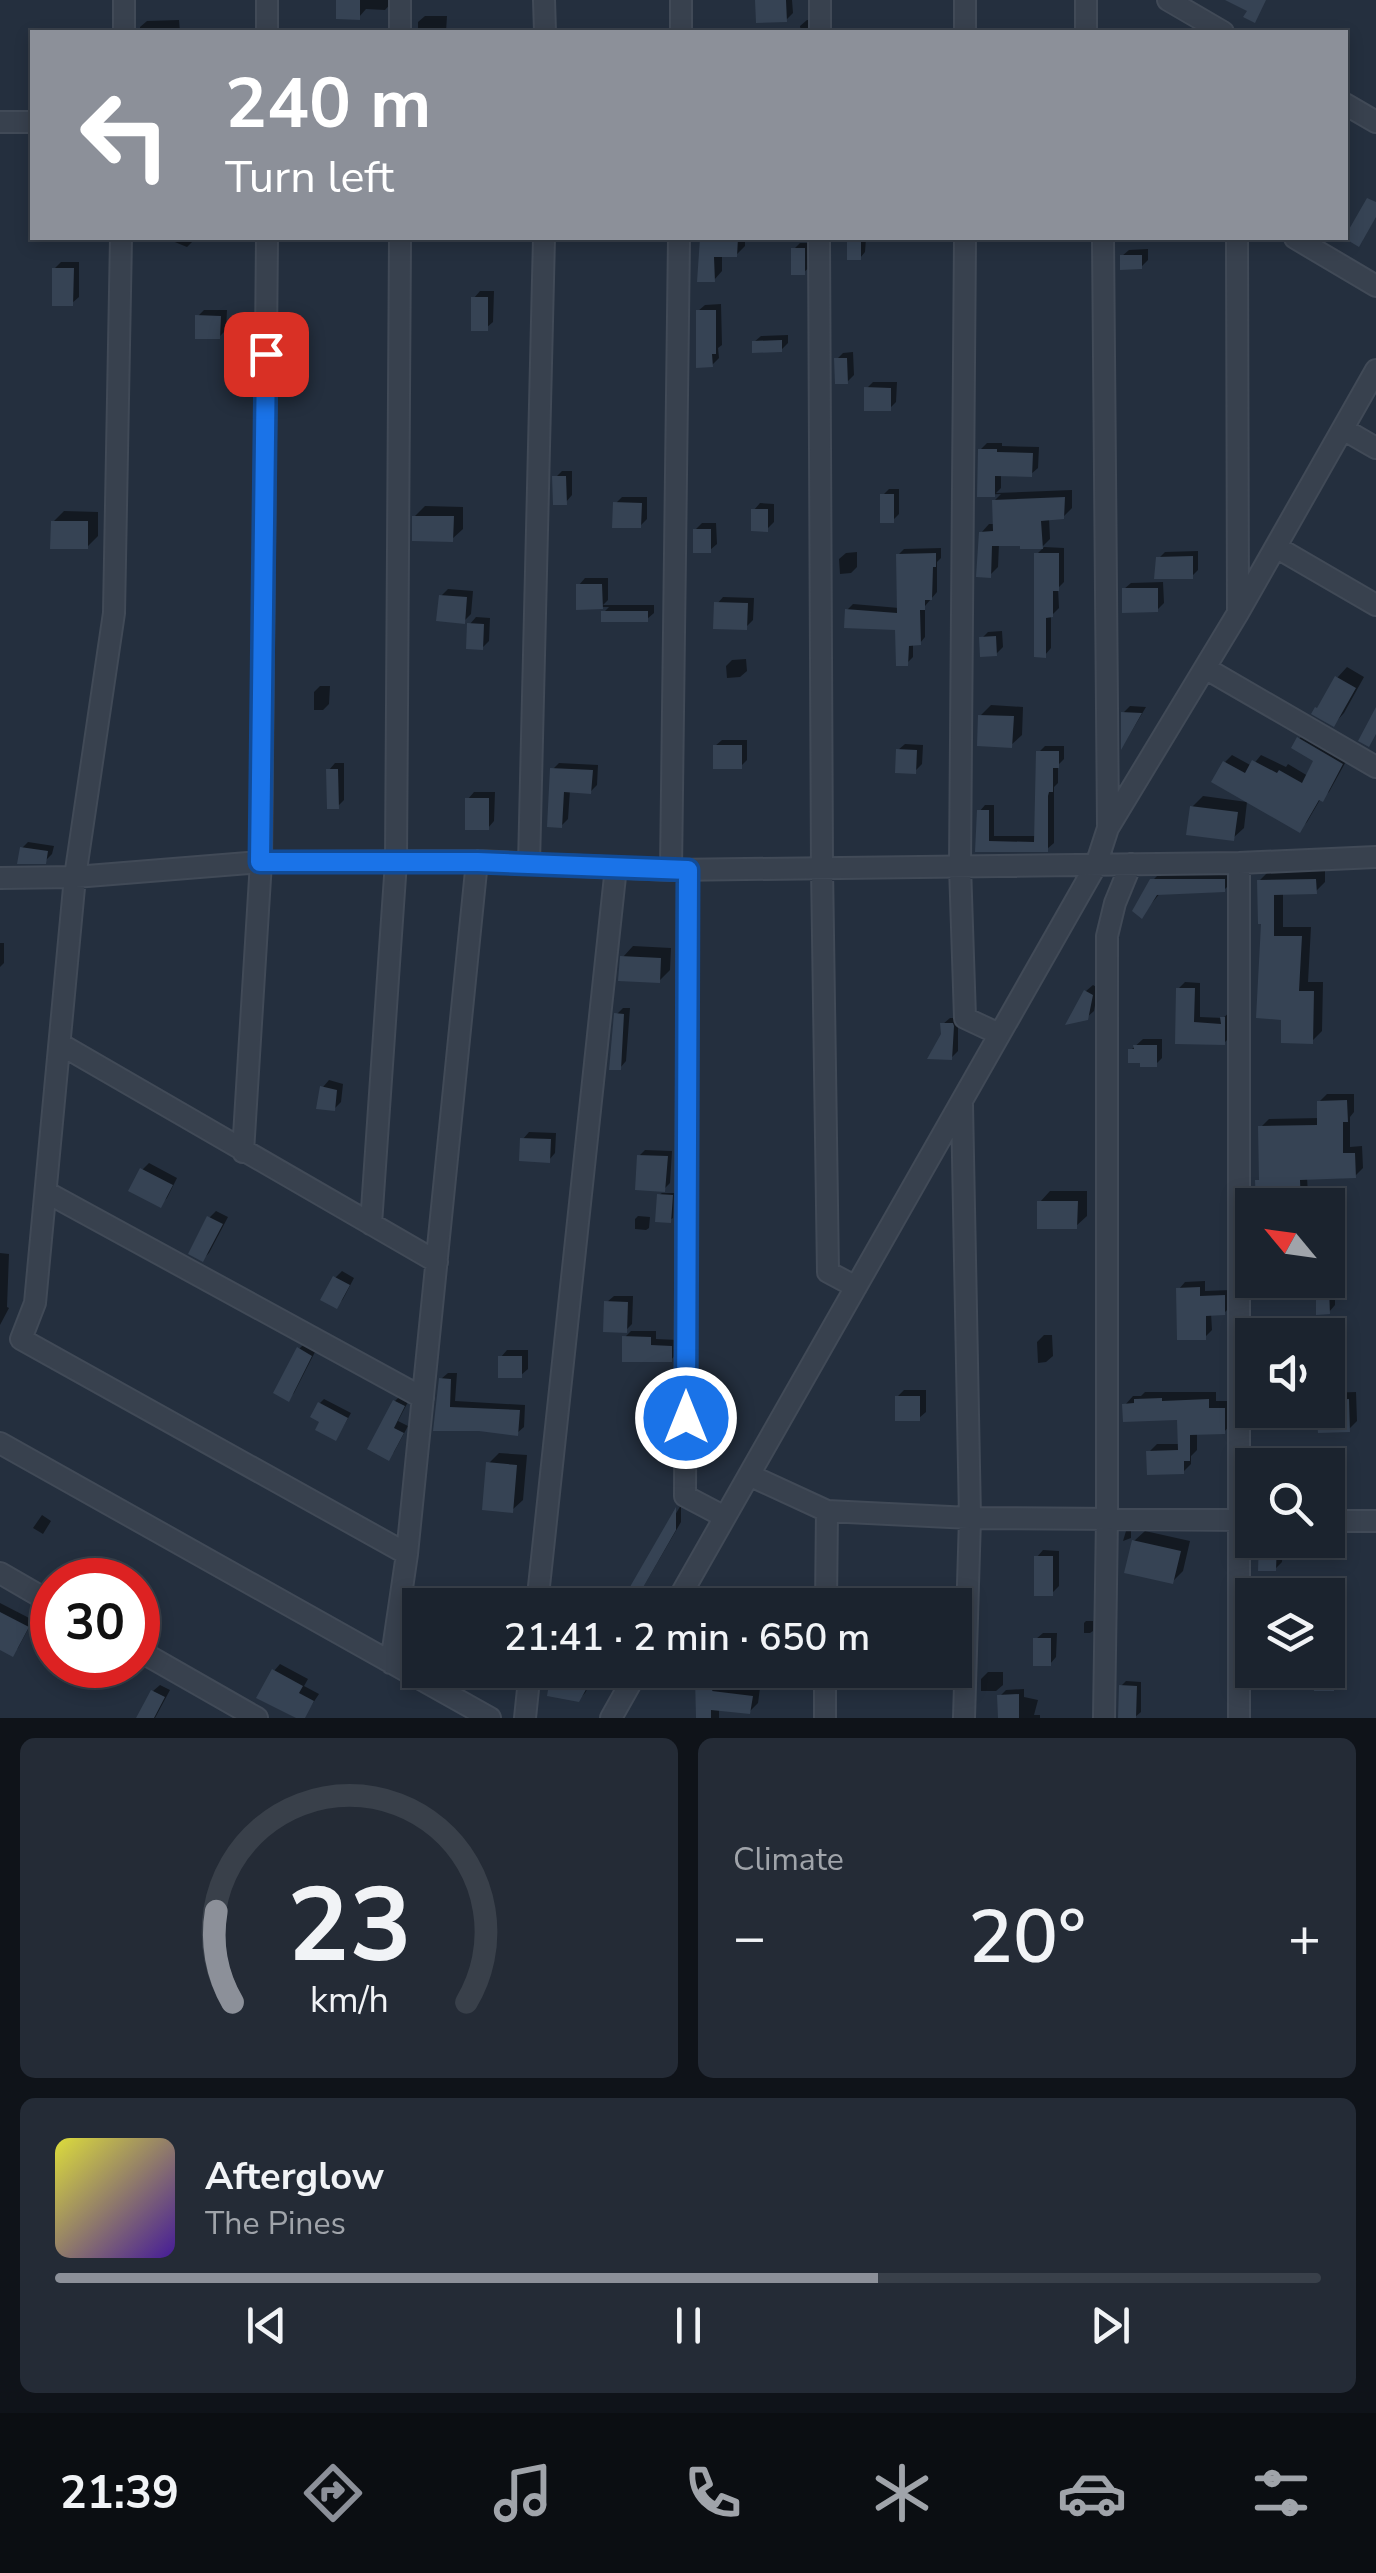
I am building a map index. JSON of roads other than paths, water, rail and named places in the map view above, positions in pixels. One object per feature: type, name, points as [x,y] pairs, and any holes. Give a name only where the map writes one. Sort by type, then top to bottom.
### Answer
[{"type":"street","points":[[124,0],[124,30]]},
{"type":"street","points":[[267,0],[267,30]]},
{"type":"street","points":[[400,0],[400,30]]},
{"type":"street","points":[[544,0],[545,30]]},
{"type":"street","points":[[681,0],[681,30]]},
{"type":"street","points":[[820,0],[820,30]]},
{"type":"street","points":[[965,0],[965,30]]},
{"type":"street","points":[[1086,0],[1086,30]]},
{"type":"street","points":[[1168,0],[1220,30]]},
{"type":"street","points":[[1348,106],[1376,122]]},
{"type":"street","points":[[0,122],[30,122]]},
{"type":"street","points":[[122,240],[114,613],[76,877],[35,1304],[21,1339],[407,1554]]},
{"type":"street","points":[[243,1152],[260,862],[267,240]]},
{"type":"street","points":[[371,1224],[396,862],[400,240]]},
{"type":"street","points":[[529,864],[544,240]]},
{"type":"street","points":[[679,240],[685,1496],[725,1517]]},
{"type":"street","points":[[819,240],[828,1272],[856,1287]]},
{"type":"street","points":[[965,240],[960,866],[964,1018],[1000,1034]]},
{"type":"street","points":[[1103,240],[1108,828]]},
{"type":"street","points":[[1237,240],[1238,613]]},
{"type":"street","points":[[1298,240],[1376,286]]},
{"type":"street","points":[[685,1588],[1096,864],[1108,828],[1238,613],[1376,370]]},
{"type":"street","points":[[1342,429],[1376,448]]},
{"type":"street","points":[[1276,547],[1376,605]]},
{"type":"street","points":[[1205,668],[1376,767]]},
{"type":"street","points":[[0,878],[76,877],[260,862],[478,862],[680,870],[1239,863],[1376,857]]},
{"type":"street","points":[[391,1663],[407,1554],[478,862]]},
{"type":"street","points":[[1239,863],[1245,1448]]},
{"type":"street","points":[[1104,1718],[1107,936],[1115,902],[1131,864]]},
{"type":"street","points":[[539,1588],[616,867]]},
{"type":"street","points":[[60,1044],[437,1262]]},
{"type":"street","points":[[962,1101],[970,1518],[964,1718]]},
{"type":"street","points":[[46,1192],[423,1398]]},
{"type":"street","points":[[0,1443],[490,1718]]},
{"type":"street","points":[[749,1475],[827,1511],[970,1518],[1235,1520]]},
{"type":"street","points":[[826,1588],[827,1511]]},
{"type":"street","points":[[1345,1521],[1376,1521]]},
{"type":"street","points":[[1238,1718],[1244,1558]]},
{"type":"street","points":[[0,1573],[30,1590]]},
{"type":"street","points":[[160,1663],[257,1718]]},
{"type":"street","points":[[525,1718],[528,1688]]},
{"type":"street","points":[[611,1718],[628,1688]]},
{"type":"street","points":[[825,1688],[825,1718]]}]
